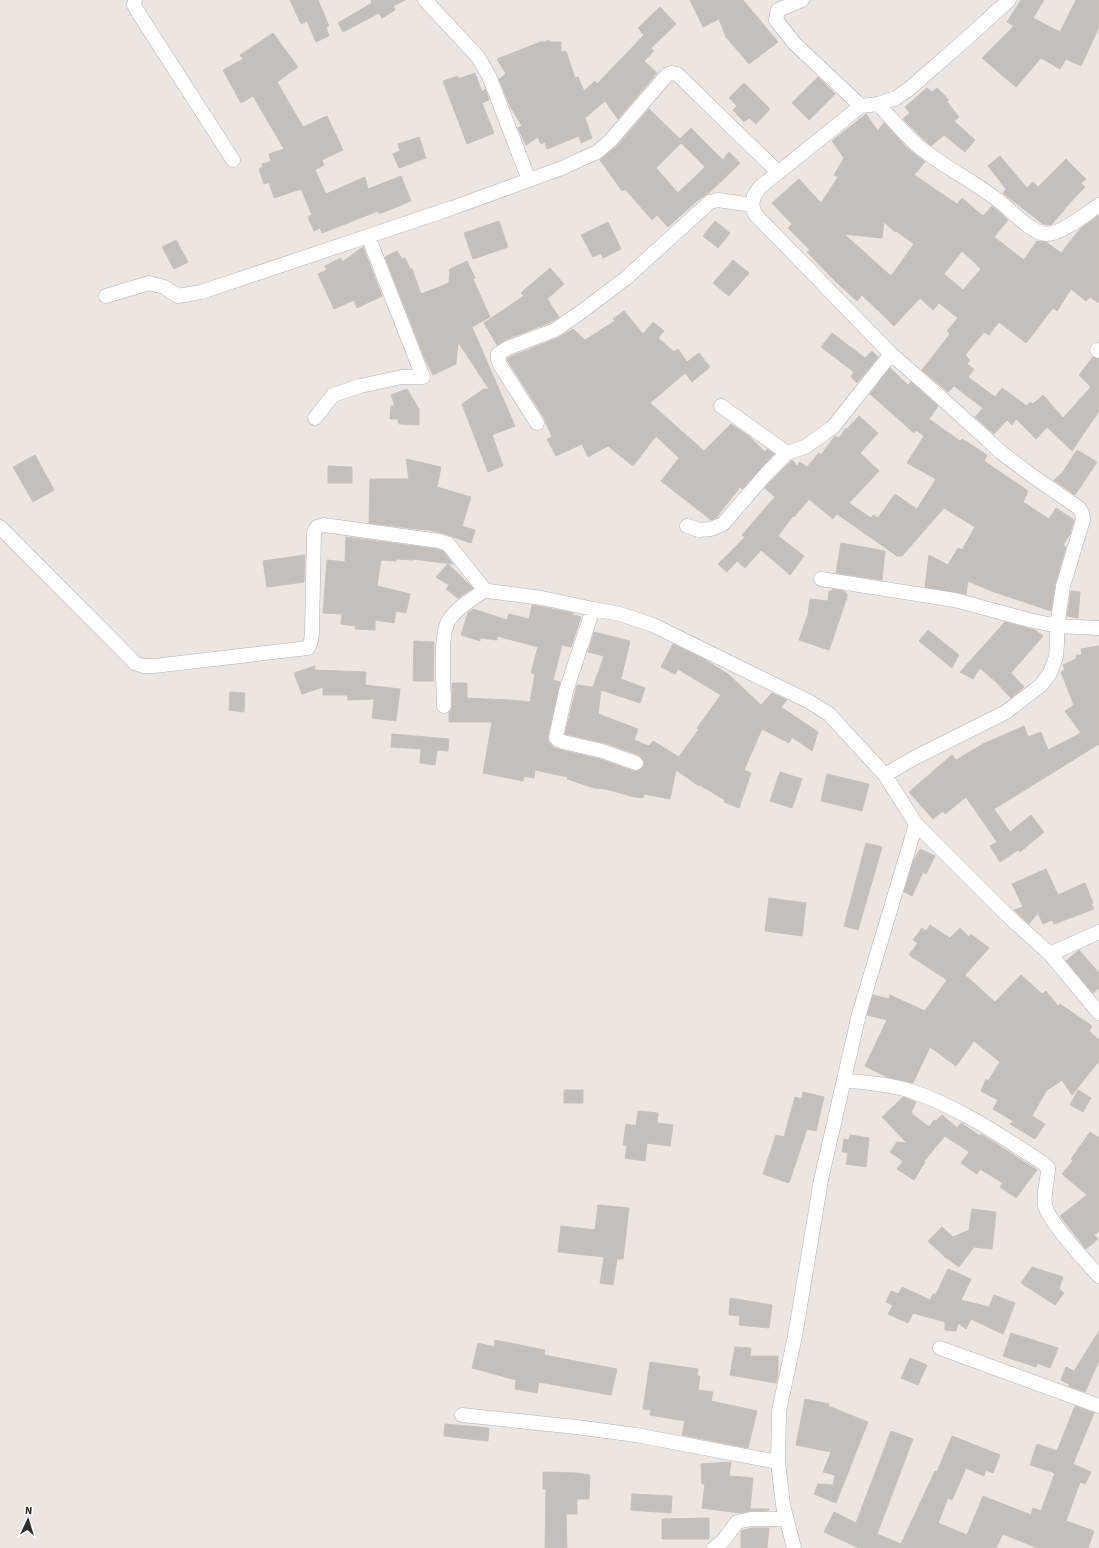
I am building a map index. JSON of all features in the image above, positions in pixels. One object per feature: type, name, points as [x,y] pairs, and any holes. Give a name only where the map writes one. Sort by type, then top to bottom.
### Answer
[{"type":"street","points":[[134,0],[134,5],[141,17],[233,160]]},
{"type":"street","points":[[425,0],[478,57],[489,76],[529,180]]},
{"type":"street","points":[[802,0],[778,10],[776,20],[795,44],[862,106]]},
{"type":"street","points":[[885,775],[914,758],[1006,712],[1041,685],[1050,673],[1056,657],[1057,626],[1063,586],[1083,520],[1082,513],[1079,508],[1002,453],[891,354],[755,214],[752,206],[754,196],[760,187],[778,172],[862,106],[878,104],[896,98],[909,89],[966,40],[1009,0]]},
{"type":"street","points":[[106,296],[149,283],[164,288],[178,296],[201,292],[368,236],[562,168],[597,152],[604,147],[667,75],[671,73],[677,74],[778,172]]},
{"type":"street","points":[[878,104],[917,145],[951,170],[999,200],[1029,226],[1039,232],[1048,234],[1060,231],[1099,204]]},
{"type":"street","points":[[537,423],[500,366],[498,354],[508,348],[555,330],[581,312],[626,278],[710,202],[718,200],[752,206]]},
{"type":"street","points":[[315,418],[333,395],[360,386],[402,377],[423,377],[368,236]]},
{"type":"street","points":[[687,526],[699,530],[711,530],[723,524],[766,474],[787,453],[805,447],[833,427],[891,354]]},
{"type":"street","points":[[721,406],[787,453]]},
{"type":"street","points":[[0,528],[135,663],[143,666],[308,648],[311,641],[312,632],[314,532],[317,527],[324,526],[439,541],[448,544],[485,590],[493,593],[542,598],[620,614],[653,625],[808,701],[829,714],[885,775],[916,824],[1009,918],[1050,954],[1099,1013]]},
{"type":"street","points":[[821,579],[955,600],[1057,626],[1099,628]]},
{"type":"street","points":[[444,706],[443,643],[447,623],[459,608],[485,590]]},
{"type":"street","points":[[594,609],[566,691],[556,736],[557,740],[602,751],[636,763]]},
{"type":"street","points":[[794,1548],[783,1505],[778,1462],[779,1411],[796,1336],[821,1180],[859,1014],[916,824]]},
{"type":"street","points":[[1050,954],[1099,932]]},
{"type":"street","points":[[844,1080],[910,1091],[928,1098],[959,1112],[993,1131],[1043,1163],[1048,1168],[1045,1194],[1047,1211],[1083,1259],[1099,1276]]},
{"type":"street","points":[[940,1348],[1099,1406]]},
{"type":"street","points":[[462,1415],[629,1434],[778,1462]]},
{"type":"street","points":[[714,1548],[723,1541],[737,1522],[751,1519],[786,1519]]},
{"type":"building","points":[[290,0],[318,0],[329,26],[326,27],[329,36],[316,42],[307,21],[301,24]]},
{"type":"building","points":[[371,0],[405,0],[393,6],[395,10],[382,18],[379,13],[343,32],[338,23],[372,3]]},
{"type":"building","points":[[690,0],[743,0],[778,42],[749,64],[726,37],[719,19],[703,27]]},
{"type":"building","points":[[1021,0],[1044,0],[1033,18],[1060,32],[1076,0],[1099,0],[1099,27],[1081,66],[1066,59],[1060,69],[1041,58],[1016,87],[982,58],[1014,26],[1007,22]]},
{"type":"building","points":[[660,7],[676,24],[651,48],[654,51],[644,61],[657,73],[618,119],[605,101],[585,118],[592,138],[581,143],[579,136],[547,149],[545,142],[541,144],[538,137],[526,145],[518,128],[522,126],[510,106],[499,79],[506,74],[497,59],[543,41],[543,43],[549,40],[550,42],[561,42],[561,52],[566,51],[575,78],[578,77],[584,91],[595,81],[597,84],[644,35],[638,28]]},
{"type":"building","points":[[273,33],[298,67],[277,82],[303,127],[327,116],[343,150],[322,160],[324,165],[315,170],[326,194],[365,177],[368,189],[401,176],[411,201],[379,214],[378,211],[322,233],[320,228],[314,231],[308,217],[312,215],[301,189],[274,198],[269,182],[264,184],[259,169],[263,167],[262,164],[271,161],[269,154],[284,149],[253,96],[241,103],[223,70],[243,59],[240,55]]},
{"type":"building","points":[[475,73],[482,92],[485,89],[489,100],[482,103],[494,133],[467,144],[443,81],[458,76],[458,79]]},
{"type":"building","points":[[818,77],[835,94],[809,120],[792,103]]},
{"type":"building","points":[[744,83],[770,109],[756,124],[749,118],[744,122],[733,110],[737,106],[729,98]]},
{"type":"building","points":[[927,88],[932,92],[937,88],[949,100],[947,102],[959,117],[954,121],[975,140],[965,152],[944,135],[931,146],[903,119],[910,113],[905,107]]},
{"type":"building","points":[[649,109],[680,139],[691,128],[723,160],[729,152],[740,163],[709,193],[698,200],[668,227],[657,215],[652,220],[625,189],[622,191],[600,160],[616,147]],"holes":[[[681,143],[705,167],[678,193],[656,168]]]},
{"type":"building","points":[[866,114],[878,131],[884,123],[907,148],[925,162],[914,175],[957,204],[962,198],[983,216],[992,206],[1008,220],[994,237],[1024,260],[1037,241],[1046,242],[1061,253],[1080,229],[1099,215],[1099,303],[1090,297],[1086,301],[1071,289],[1057,311],[1053,308],[1026,343],[999,322],[989,335],[984,332],[965,355],[970,360],[967,364],[974,369],[968,377],[995,397],[1002,388],[1027,406],[1030,402],[1033,404],[1043,395],[1063,418],[1091,387],[1079,375],[1093,357],[1099,359],[1099,411],[1072,451],[1047,427],[1036,439],[1016,419],[1012,425],[1007,420],[994,434],[975,417],[983,408],[954,386],[948,392],[922,370],[950,334],[947,331],[958,318],[939,303],[933,310],[920,298],[894,326],[862,295],[857,301],[835,281],[807,252],[810,250],[788,228],[792,224],[772,203],[799,179],[821,203],[838,177],[834,175],[844,158],[832,141]],"holes":[[[884,222],[895,232],[896,231],[914,244],[891,276],[844,234],[882,238]],[[962,251],[981,269],[963,290],[944,274]]]},
{"type":"building","points":[[419,137],[426,158],[399,168],[393,154],[400,151],[398,144]]},
{"type":"building","points":[[1000,156],[1027,188],[1033,182],[1038,187],[1066,159],[1086,179],[1081,183],[1085,187],[1051,225],[1043,224],[1003,193],[1006,189],[988,166]]},
{"type":"building","points":[[499,221],[508,247],[473,259],[464,233]]},
{"type":"building","points":[[715,221],[730,233],[718,248],[703,236]]},
{"type":"building","points":[[608,222],[621,249],[603,258],[601,253],[593,257],[581,235]]},
{"type":"building","points":[[176,240],[188,262],[174,269],[162,247]]},
{"type":"building","points":[[363,247],[382,296],[357,308],[354,300],[334,309],[318,274],[327,270],[325,266],[341,258],[342,262]]},
{"type":"building","points":[[397,251],[402,259],[405,258],[410,269],[412,269],[421,294],[449,283],[450,269],[467,261],[475,278],[473,279],[490,317],[472,327],[515,426],[492,435],[503,466],[488,472],[462,404],[484,389],[489,389],[458,342],[456,364],[433,375],[425,359],[385,257]]},
{"type":"building","points":[[733,260],[749,273],[729,296],[713,283]]},
{"type":"building","points":[[550,268],[564,284],[547,299],[559,317],[551,322],[505,340],[497,345],[484,323],[524,296],[521,293]]},
{"type":"building","points":[[624,311],[643,334],[653,322],[664,331],[658,338],[674,352],[678,349],[687,362],[699,353],[710,367],[692,382],[685,373],[650,403],[704,451],[731,424],[750,437],[765,452],[767,449],[774,454],[742,489],[740,487],[716,518],[711,520],[661,481],[679,458],[656,436],[633,466],[608,446],[588,457],[582,444],[556,456],[547,439],[552,437],[544,418],[507,359],[558,338],[573,329],[585,340],[615,321],[613,319]]},
{"type":"building","points":[[832,333],[865,358],[872,351],[878,357],[857,383],[851,377],[854,372],[821,347]]},
{"type":"building","points":[[890,368],[908,385],[911,382],[938,406],[929,419],[960,441],[962,439],[987,455],[984,461],[1028,491],[1023,502],[1049,519],[1056,508],[1074,520],[1070,534],[1063,545],[1066,547],[1055,584],[1051,611],[994,592],[968,581],[966,594],[925,587],[929,555],[948,565],[958,548],[962,550],[975,527],[944,508],[902,556],[897,556],[837,514],[833,519],[809,499],[794,517],[793,516],[778,536],[804,556],[790,575],[761,550],[745,568],[737,561],[727,572],[718,564],[745,537],[742,535],[775,497],[765,488],[772,480],[792,460],[797,466],[800,462],[807,467],[819,453],[821,455],[835,436],[839,438],[846,428],[847,429],[859,416],[878,433],[860,453],[879,471],[849,503],[871,518],[873,515],[878,518],[895,494],[917,509],[936,479],[907,463],[924,436],[916,430],[914,433],[870,394]]},
{"type":"building","points":[[407,389],[419,409],[419,425],[399,424],[398,419],[390,419],[391,406],[395,406],[391,395]]},
{"type":"building","points":[[1077,450],[1097,462],[1075,495],[1054,480],[1062,473]]},
{"type":"building","points":[[35,455],[54,490],[33,502],[13,467]]},
{"type":"building","points":[[406,459],[441,467],[437,487],[471,497],[462,526],[475,530],[471,543],[442,533],[423,529],[425,530],[369,523],[370,479],[409,479]]},
{"type":"building","points":[[328,466],[352,467],[352,483],[328,483]]},
{"type":"building","points":[[346,537],[437,549],[443,551],[453,564],[413,559],[396,559],[396,561],[381,560],[377,586],[410,594],[406,613],[396,611],[394,623],[375,620],[375,630],[355,629],[356,626],[341,624],[342,614],[323,613],[327,560],[345,562]]},
{"type":"building","points":[[841,543],[885,551],[882,580],[836,573]]},
{"type":"building","points":[[305,555],[304,582],[267,587],[263,561]]},
{"type":"building","points":[[448,564],[473,588],[458,598],[446,589],[449,585],[436,577]]},
{"type":"building","points":[[833,589],[844,591],[847,594],[847,597],[829,650],[799,640],[808,614],[810,599],[828,601],[829,591],[832,591]]},
{"type":"building","points":[[1071,591],[1080,592],[1078,618],[1067,616]]},
{"type":"building","points":[[532,605],[573,613],[573,615],[581,617],[571,647],[562,645],[553,680],[560,682],[548,735],[548,741],[553,747],[600,759],[633,771],[638,771],[644,766],[644,761],[639,755],[605,743],[565,734],[577,685],[597,688],[593,687],[604,656],[588,652],[594,632],[630,641],[621,679],[645,688],[640,703],[601,690],[598,714],[638,729],[634,740],[649,746],[653,741],[679,757],[699,729],[697,728],[721,695],[678,669],[675,674],[661,667],[673,644],[704,659],[728,674],[761,705],[772,693],[787,700],[781,707],[818,732],[812,751],[792,737],[789,743],[762,729],[744,770],[751,773],[739,808],[724,802],[725,800],[700,785],[699,786],[676,770],[670,799],[644,794],[643,798],[634,797],[606,789],[594,788],[567,779],[568,777],[535,770],[534,778],[524,776],[523,781],[483,773],[492,722],[449,722],[449,712],[452,706],[452,683],[467,683],[467,698],[530,702],[535,674],[531,673],[538,647],[497,636],[497,640],[480,638],[480,641],[461,635],[468,613],[473,609],[507,620],[509,614],[529,619]]},
{"type":"building","points":[[1005,622],[1035,630],[1043,636],[1011,673],[1024,687],[1011,698],[980,668],[973,679],[960,672]]},
{"type":"building","points":[[928,630],[959,655],[952,668],[919,641]]},
{"type":"building","points":[[414,641],[434,642],[433,681],[413,681]]},
{"type":"building","points":[[1099,646],[1099,744],[994,809],[1010,832],[1031,815],[1044,832],[1020,852],[1018,850],[1000,862],[990,846],[997,842],[966,797],[945,814],[943,811],[933,819],[909,792],[952,755],[956,760],[983,744],[1024,726],[1028,737],[1041,732],[1048,750],[1081,733],[1065,711],[1074,705],[1061,672],[1065,669],[1063,665],[1076,659],[1076,655],[1082,655],[1081,649]]},
{"type":"building","points":[[315,666],[314,670],[366,672],[365,685],[400,689],[396,721],[372,718],[374,699],[348,700],[347,695],[323,695],[323,687],[302,694],[294,673]]},
{"type":"building","points":[[230,692],[245,693],[244,712],[229,710]]},
{"type":"building","points":[[392,734],[449,739],[448,751],[437,750],[435,765],[420,763],[421,749],[391,747]]},
{"type":"building","points":[[780,772],[802,779],[792,808],[770,801]]},
{"type":"building","points":[[827,774],[869,784],[862,811],[821,801]]},
{"type":"building","points":[[866,843],[882,847],[858,930],[844,926]]},
{"type":"building","points":[[920,849],[935,856],[926,874],[923,872],[912,896],[904,892],[913,862]]},
{"type":"building","points":[[1046,869],[1058,895],[1085,883],[1094,909],[1054,924],[1052,920],[1043,924],[1038,913],[1029,924],[1014,910],[1023,907],[1012,884]]},
{"type":"building","points":[[769,898],[806,903],[802,936],[765,931]]},
{"type":"building","points":[[930,925],[950,938],[960,928],[969,937],[971,934],[989,948],[965,975],[995,1002],[1021,975],[1042,994],[1046,991],[1058,1006],[1060,1004],[1092,1026],[1089,1031],[1099,1040],[1099,1061],[1072,1095],[1062,1080],[1046,1091],[1032,1116],[1045,1124],[1035,1139],[1010,1124],[1013,1121],[993,1109],[998,1100],[981,1091],[986,1079],[988,1081],[1000,1062],[974,1041],[956,1066],[930,1047],[913,1083],[887,1077],[865,1066],[887,1020],[867,1015],[873,995],[889,999],[890,995],[925,1011],[947,980],[909,955],[918,943],[913,940],[922,928],[926,931]]},
{"type":"building","points":[[1079,950],[1099,973],[1099,988],[1093,993],[1066,961]]},
{"type":"building","points":[[564,1090],[583,1090],[583,1103],[564,1103]]},
{"type":"building","points":[[1078,1090],[1091,1098],[1083,1112],[1070,1105]]},
{"type":"building","points":[[803,1092],[824,1097],[816,1131],[807,1129],[789,1183],[763,1174],[776,1135],[784,1137],[795,1097],[802,1099]]},
{"type":"building","points":[[903,1097],[916,1102],[911,1113],[929,1127],[934,1120],[936,1121],[942,1115],[957,1128],[961,1123],[1037,1170],[1016,1198],[1000,1187],[1003,1183],[980,1169],[977,1174],[961,1163],[969,1152],[945,1136],[924,1161],[925,1162],[914,1180],[897,1169],[903,1161],[890,1152],[897,1142],[907,1143],[882,1117]]},
{"type":"building","points":[[638,1111],[658,1113],[657,1123],[673,1125],[670,1146],[647,1143],[645,1161],[625,1158],[627,1146],[623,1145],[626,1124],[636,1126]]},
{"type":"building","points":[[1090,1132],[1099,1138],[1099,1231],[1094,1235],[1098,1239],[1086,1249],[1060,1216],[1087,1195],[1062,1174],[1073,1161],[1071,1159]]},
{"type":"building","points":[[850,1135],[869,1138],[866,1167],[846,1164],[848,1153],[842,1152],[844,1139],[849,1140]]},
{"type":"building","points":[[598,1205],[629,1208],[623,1259],[617,1259],[613,1285],[600,1283],[604,1257],[558,1252],[561,1226],[595,1230]]},
{"type":"building","points":[[972,1209],[996,1212],[992,1249],[974,1247],[959,1267],[945,1257],[928,1241],[942,1227],[953,1237],[969,1230]]},
{"type":"building","points":[[1032,1267],[1063,1277],[1059,1289],[1064,1293],[1055,1305],[1021,1283]]},
{"type":"building","points":[[948,1269],[971,1279],[961,1300],[989,1307],[994,1295],[1015,1303],[1003,1334],[971,1319],[966,1329],[958,1323],[956,1331],[945,1330],[945,1322],[913,1313],[908,1323],[888,1314],[893,1305],[886,1302],[891,1291],[898,1294],[902,1287],[930,1300],[933,1294],[936,1294]]},
{"type":"building","points":[[730,1298],[772,1305],[769,1328],[739,1325],[740,1316],[729,1315]]},
{"type":"building","points":[[1099,1331],[1099,1361],[1085,1392],[1069,1386],[1069,1384],[1061,1380],[1066,1367],[1074,1371]]},
{"type":"building","points":[[1011,1333],[1058,1348],[1050,1368],[1037,1363],[1036,1367],[1003,1356]]},
{"type":"building","points":[[495,1340],[545,1350],[544,1355],[617,1369],[611,1395],[539,1382],[537,1393],[515,1389],[516,1380],[472,1368],[478,1343],[494,1347]]},
{"type":"building","points":[[735,1347],[751,1348],[750,1356],[778,1356],[778,1375],[776,1383],[730,1375]]},
{"type":"building","points":[[910,1358],[927,1365],[918,1385],[901,1378]]},
{"type":"building","points":[[650,1362],[698,1369],[697,1376],[700,1376],[698,1390],[713,1392],[711,1401],[757,1411],[748,1448],[682,1435],[685,1421],[650,1415],[651,1410],[643,1409]]},
{"type":"building","points":[[805,1399],[829,1404],[828,1406],[868,1422],[836,1503],[814,1494],[818,1484],[833,1485],[835,1475],[823,1472],[831,1452],[796,1445]]},
{"type":"building","points":[[1075,1406],[1094,1413],[1073,1464],[1091,1472],[1085,1484],[1080,1482],[1066,1521],[1094,1531],[1088,1548],[1037,1548],[1003,1534],[996,1548],[859,1548],[824,1532],[834,1512],[856,1523],[891,1431],[913,1439],[877,1534],[901,1544],[935,1471],[937,1472],[952,1436],[1000,1455],[993,1473],[986,1470],[984,1476],[966,1468],[952,1500],[948,1498],[938,1523],[967,1535],[983,1496],[1031,1515],[1033,1508],[1041,1511],[1055,1473],[1030,1465],[1037,1444],[1057,1451]]},
{"type":"building","points":[[445,1424],[489,1428],[488,1441],[444,1436]]},
{"type":"building","points":[[731,1462],[729,1476],[753,1478],[750,1509],[769,1510],[740,1513],[702,1508],[705,1484],[702,1484],[701,1464]]},
{"type":"building","points":[[543,1472],[590,1475],[589,1499],[577,1499],[577,1514],[566,1514],[567,1548],[545,1548],[546,1489],[543,1489]]},
{"type":"building","points":[[632,1494],[672,1496],[671,1513],[631,1510]]},
{"type":"building","points":[[709,1518],[709,1539],[662,1539],[662,1519]]},
{"type":"building","points":[[752,1528],[769,1528],[767,1548],[741,1548],[741,1531]]}]
